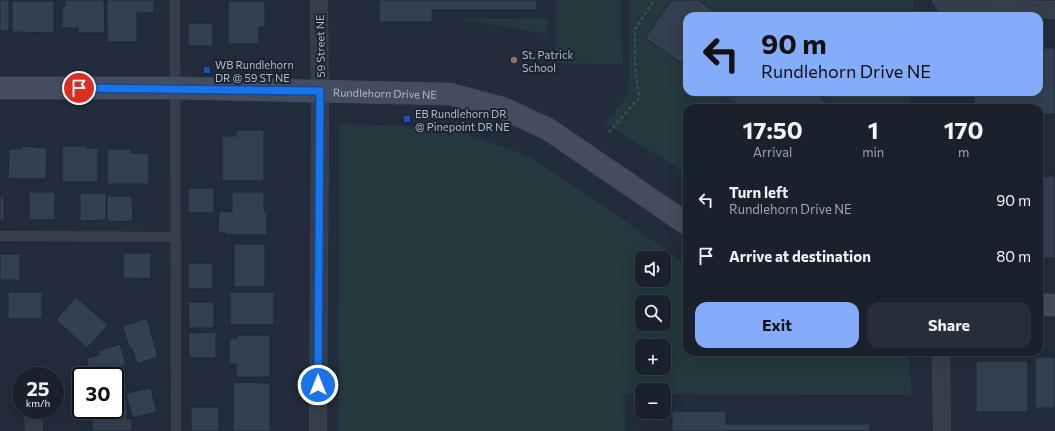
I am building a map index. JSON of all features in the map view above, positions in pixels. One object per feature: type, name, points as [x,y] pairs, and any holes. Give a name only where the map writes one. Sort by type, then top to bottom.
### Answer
[{"type":"street","name":"59 Street NE","points":[[318,431],[320,91],[319,0]]},
{"type":"street","points":[[940,0],[949,8],[1055,10]]},
{"type":"street","name":"Rundlehorn Drive NE","points":[[0,88],[175,88],[450,94],[502,108],[548,129],[683,221]]},
{"type":"street","points":[[1043,305],[1055,305]]},
{"type":"street","points":[[941,356],[942,431]]},
{"type":"street","points":[[33,419],[34,431]]},
{"type":"lane","points":[[175,0],[176,431]]},
{"type":"lane","points":[[0,236],[175,237]]},
{"type":"path","points":[[609,132],[639,98],[635,64],[635,29],[654,0]]},
{"type":"green space","points":[[556,0],[621,0],[622,64],[556,63]]},
{"type":"green space","points":[[629,0],[914,0],[914,12],[683,12],[683,96],[910,96],[909,104],[683,104],[683,172],[605,123],[628,95]]},
{"type":"green space","points":[[548,18],[547,34],[457,19]]},
{"type":"green space","points":[[339,124],[447,127],[526,155],[592,198],[667,251],[635,251],[635,287],[671,287],[671,254],[683,262],[683,356],[908,356],[912,395],[671,394],[671,383],[635,383],[635,394],[625,394],[625,431],[338,431]]},
{"type":"building","points":[[0,0],[9,0],[9,31],[0,31]]},
{"type":"building","points":[[65,0],[104,0],[105,33],[78,33],[78,28],[62,28],[62,6],[65,6]]},
{"type":"building","points":[[107,0],[154,0],[154,13],[137,13],[137,42],[107,42]]},
{"type":"building","points":[[379,0],[537,0],[537,10],[432,10],[432,22],[379,22]]},
{"type":"building","points":[[671,0],[698,0],[715,12],[683,12],[683,64],[645,38]]},
{"type":"building","points":[[12,1],[54,1],[54,33],[12,32]]},
{"type":"building","points":[[228,1],[265,1],[265,27],[259,27],[259,44],[228,44]]},
{"type":"building","points":[[188,23],[213,23],[213,46],[188,46]]},
{"type":"building","points":[[1043,48],[1055,48],[1055,114],[1043,114],[1043,104],[974,104],[974,96],[1043,96]]},
{"type":"building","points":[[725,96],[824,96],[821,99],[826,102],[825,104],[737,104]]},
{"type":"building","points":[[824,96],[832,96],[829,100]]},
{"type":"building","points":[[236,130],[264,130],[264,181],[222,181],[222,136],[236,136]]},
{"type":"building","points":[[21,146],[47,148],[46,179],[8,179],[9,149],[21,149]]},
{"type":"building","points":[[62,146],[86,146],[86,148],[98,148],[98,182],[62,182]]},
{"type":"building","points":[[107,149],[131,149],[131,153],[149,153],[149,184],[107,184]]},
{"type":"building","points":[[1055,176],[1055,258],[1043,257],[1043,177]]},
{"type":"building","points":[[188,188],[214,188],[214,213],[188,213]]},
{"type":"building","points":[[29,192],[55,192],[55,220],[29,220]]},
{"type":"building","points":[[232,192],[264,192],[264,211],[267,212],[267,235],[226,235],[226,233],[218,233],[219,211],[232,212]]},
{"type":"building","points":[[80,193],[106,193],[106,220],[80,221]]},
{"type":"building","points":[[0,196],[4,196],[4,221],[0,221]]},
{"type":"building","points":[[107,196],[132,196],[133,221],[107,222]]},
{"type":"building","points":[[234,244],[265,244],[265,287],[234,287]]},
{"type":"building","points":[[123,253],[151,253],[151,279],[123,278]]},
{"type":"building","points":[[0,254],[20,254],[20,280],[0,280]]},
{"type":"building","points":[[188,263],[213,263],[213,289],[188,289]]},
{"type":"building","points":[[8,292],[42,292],[42,319],[8,319]]},
{"type":"building","points":[[230,292],[274,292],[274,325],[230,325]]},
{"type":"building","points":[[76,297],[108,325],[87,348],[56,320]]},
{"type":"building","points":[[188,302],[214,302],[214,328],[189,328]]},
{"type":"building","points":[[147,318],[158,357],[137,364],[122,326]]},
{"type":"building","points":[[216,332],[216,358],[189,358],[188,333]]},
{"type":"building","points":[[237,335],[270,335],[270,377],[236,377],[236,364],[229,364],[229,338],[237,338]]},
{"type":"building","points":[[120,344],[126,365],[121,367],[88,367],[86,358],[99,355],[98,351]]},
{"type":"building","points":[[1035,357],[1055,357],[1055,408],[1035,408]]},
{"type":"building","points":[[976,361],[1028,361],[1028,412],[976,412]]},
{"type":"building","points":[[124,376],[127,387],[124,388]]},
{"type":"building","points":[[233,382],[270,383],[270,431],[233,431]]},
{"type":"building","points":[[151,388],[157,412],[132,418],[126,393]]},
{"type":"building","points":[[124,400],[127,400],[127,419],[132,419],[132,431],[92,431],[92,419],[124,419]]},
{"type":"building","points":[[191,407],[219,407],[219,431],[191,431]]},
{"type":"building","points":[[672,411],[726,411],[726,424],[870,424],[870,431],[672,431]]},
{"type":"place","name":"St. Patrick School","points":[[514,60]]},
{"type":"place","name":"WB Rundlehorn DR @ 59 ST NE","points":[[207,70]]},
{"type":"place","name":"EB Rundlehorn DR @ Pinepoint DR NE","points":[[407,119]]},
{"type":"route","points":[[79,88],[320,91],[318,385]]}]
